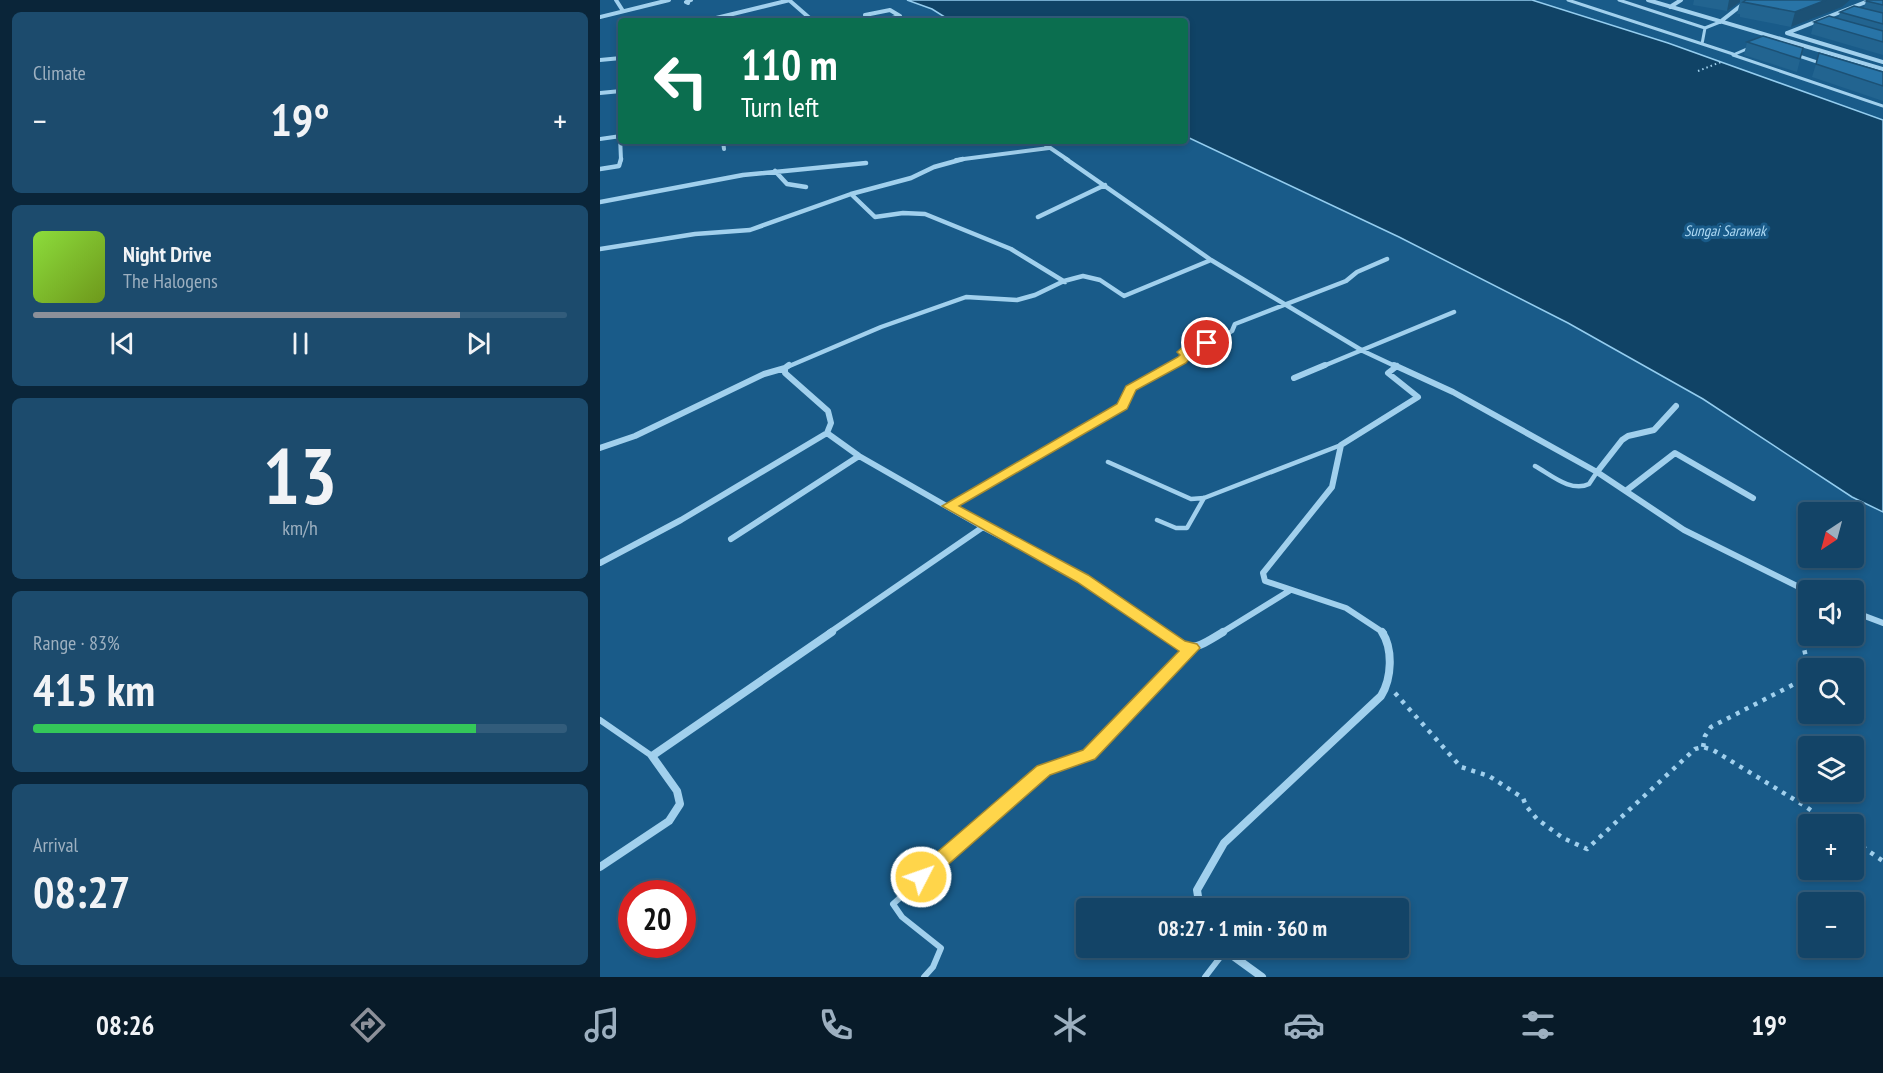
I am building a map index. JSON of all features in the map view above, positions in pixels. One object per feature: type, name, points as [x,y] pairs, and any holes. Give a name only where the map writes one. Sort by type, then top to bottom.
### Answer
[{"type":"street","points":[[616,0],[623,11]]},
{"type":"street","points":[[600,17],[669,0]]},
{"type":"street","points":[[716,18],[790,0],[809,18]]},
{"type":"street","points":[[1648,0],[1883,69]]},
{"type":"street","points":[[1670,7],[1681,0]]},
{"type":"street","points":[[1720,22],[1748,0]]},
{"type":"street","points":[[1778,37],[1871,0]]},
{"type":"street","points":[[866,15],[890,10],[900,16],[892,18]]},
{"type":"street","points":[[1844,12],[1854,14]]},
{"type":"street","points":[[1787,33],[1883,62]]},
{"type":"street","points":[[600,60],[618,58]]},
{"type":"street","points":[[600,93],[618,91]]},
{"type":"street","points":[[600,139],[618,136]]},
{"type":"street","points":[[600,169],[619,166],[621,163],[620,144]]},
{"type":"street","points":[[723,144],[724,149]]},
{"type":"street","points":[[1044,144],[1211,260],[1363,351],[1453,392],[1597,472],[1684,530],[1798,587]]},
{"type":"street","points":[[600,249],[695,234],[750,230],[851,194],[911,178],[934,167],[962,159],[994,157],[1049,148]]},
{"type":"street","points":[[600,202],[775,171],[866,163]]},
{"type":"street","points":[[775,171],[779,179],[787,185],[806,187]]},
{"type":"street","points":[[1038,218],[1105,185]]},
{"type":"street","points":[[851,194],[874,217],[903,213],[925,214],[1011,249],[1065,282]]},
{"type":"street","points":[[949,506],[1122,406],[1131,388],[1182,360],[1186,356],[1183,352],[1189,348],[1224,338],[1233,332],[1235,324],[1346,281],[1356,272],[1387,259]]},
{"type":"street","points":[[600,448],[635,436],[764,374],[785,368],[881,327],[966,297],[977,296],[1014,301],[1082,276],[1091,277],[1124,296],[1211,260]]},
{"type":"street","points":[[1294,378],[1454,312]]},
{"type":"street","points":[[1198,898],[1197,890],[1224,843],[1381,696],[1388,686],[1391,675],[1384,633],[1346,608],[1289,591],[1265,581],[1263,573],[1332,487],[1341,445],[1418,397],[1388,373],[1397,366]]},
{"type":"street","points":[[600,563],[681,520],[827,433],[831,423],[828,411],[785,373],[785,368]]},
{"type":"street","points":[[1597,472],[1622,440],[1628,436],[1654,430],[1676,406]]},
{"type":"street","points":[[827,433],[859,456],[1082,579],[1181,646],[1192,648],[1205,643],[1289,591]]},
{"type":"street","points":[[1627,490],[1675,453],[1753,498]]},
{"type":"street","points":[[731,539],[859,456]]},
{"type":"street","points":[[600,867],[669,821],[680,804],[677,790],[652,756],[983,526]]},
{"type":"street","points":[[1864,616],[1883,623]]},
{"type":"street","points":[[1235,958],[1262,977]]},
{"type":"lane","points":[[1568,0],[1883,106]]},
{"type":"lane","points":[[1619,0],[1705,28],[1720,22]]},
{"type":"lane","points":[[1818,22],[1828,25]]},
{"type":"lane","points":[[1702,44],[1705,28]]},
{"type":"lane","points":[[1769,40],[1778,37]]},
{"type":"lane","points":[[1733,54],[1751,47]]},
{"type":"lane","points":[[1793,54],[1827,65]]},
{"type":"lane","points":[[1108,462],[1191,499],[1204,498],[1341,445]]},
{"type":"lane","points":[[1535,466],[1564,483],[1581,488],[1589,485],[1597,472]]},
{"type":"lane","points":[[1156,520],[1176,528],[1187,528],[1204,498]]},
{"type":"lane","points":[[924,977],[933,967],[941,948],[931,937],[898,915],[893,904],[1044,771],[1089,754],[1192,648]]},
{"type":"lane","points":[[600,720],[652,756]]},
{"type":"lane","points":[[1205,977],[1218,958]]},
{"type":"path","points":[[1698,71],[1721,62]]},
{"type":"path","points":[[1703,747],[1705,736],[1711,727],[1798,682]]},
{"type":"path","points":[[1388,686],[1461,767],[1498,781],[1523,798],[1526,806],[1545,825],[1563,838],[1587,849],[1695,749],[1703,747],[1713,750],[1816,814]]},
{"type":"path","points":[[1864,849],[1883,861]]},
{"type":"water","name":"Sungai Sarawak","points":[[907,0],[1532,0],[1668,43],[1883,120],[1883,512],[1852,497],[1703,399],[1568,323],[1399,237],[1188,137],[1188,18],[946,18],[932,9]]},
{"type":"building","points":[[1746,0],[1826,0],[1795,12],[1743,2]]},
{"type":"building","points":[[1883,0],[1883,5],[1866,1]]},
{"type":"building","points":[[1854,6],[1883,13],[1883,24],[1840,12]]},
{"type":"building","points":[[1829,16],[1883,31],[1883,42],[1814,22]]},
{"type":"building","points":[[1763,36],[1803,48],[1800,59],[1747,42]]},
{"type":"building","points":[[1819,53],[1883,72],[1883,86],[1816,64]]},
{"type":"route","points":[[921,877],[1044,771],[1089,754],[1192,648],[1181,646],[1082,579],[949,506],[1122,406],[1131,388],[1182,360],[1186,356],[1183,352],[1189,348],[1207,343]]}]
